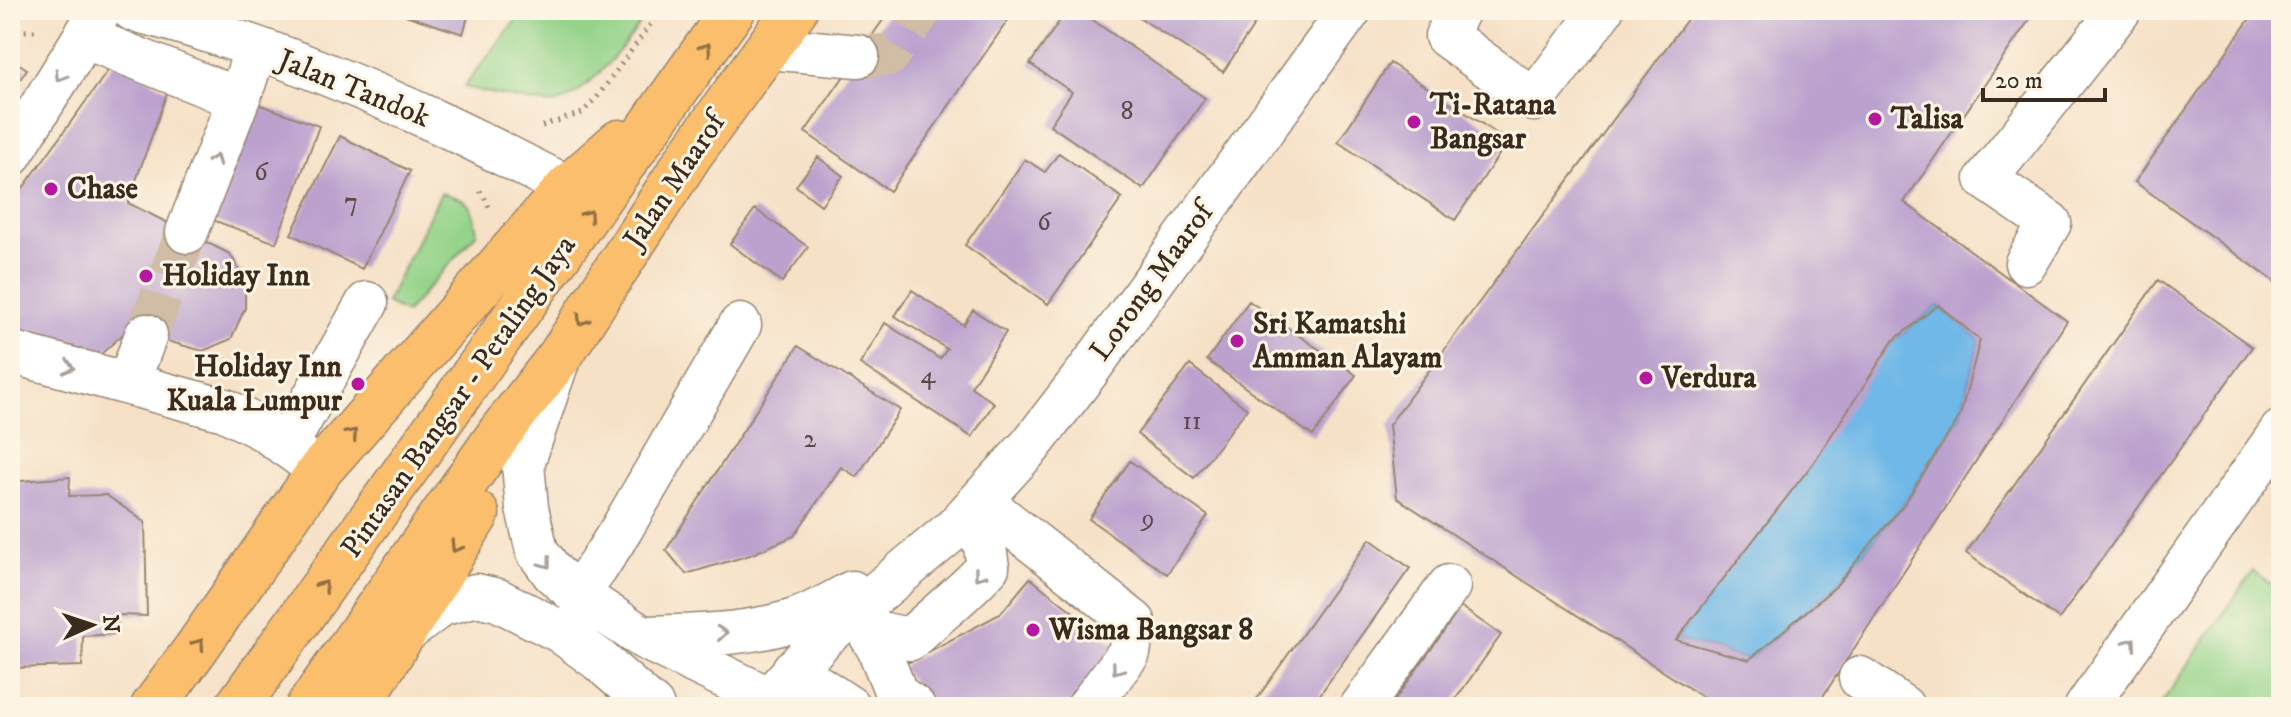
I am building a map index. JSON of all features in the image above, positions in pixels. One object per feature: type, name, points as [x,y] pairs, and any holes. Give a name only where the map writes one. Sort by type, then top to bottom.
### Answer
[{"type":"main road","name":"Jalan Maarof","points":[[680,87],[733,10]]},
{"type":"main road","name":"Jalan Maarof","points":[[560,356],[690,155],[795,10]]},
{"type":"main road","points":[[153,707],[303,458],[568,187],[680,87]]},
{"type":"main road","name":"Pintasan Bangsar - Petaling Jaya","points":[[237,707],[680,87]]},
{"type":"main road","points":[[330,700],[402,635],[493,487],[560,356]]},
{"type":"main road","name":"Pintasan Bangsar - Petaling Jaya","points":[[330,700],[502,430],[560,356]]},
{"type":"street","name":"Jalan Tandok","points":[[133,10],[255,49],[350,84],[568,187]]},
{"type":"street","name":"Lorong Maarof","points":[[774,692],[824,637],[860,623],[981,501],[1031,445],[1350,10]]},
{"type":"street","points":[[1459,10],[1446,36],[1534,100],[1602,10]]},
{"type":"street","points":[[2026,263],[2050,223],[1986,179],[2120,10]]},
{"type":"street","points":[[10,156],[93,24],[238,99]]},
{"type":"street","points":[[769,48],[858,56]]},
{"type":"street","points":[[187,232],[255,49]]},
{"type":"street","points":[[10,352],[225,410],[264,430],[303,458],[367,303]]},
{"type":"street","points":[[577,594],[621,530],[740,325]]},
{"type":"street","points":[[128,383],[146,335]]},
{"type":"street","points":[[560,356],[523,464],[537,551],[553,573],[577,594],[644,638],[774,692],[849,707]]},
{"type":"street","points":[[2086,707],[2275,451]]},
{"type":"street","points":[[981,501],[1060,577],[1134,622],[1129,653],[1088,707]]},
{"type":"street","points":[[860,623],[910,639],[965,592],[988,567],[981,501]]},
{"type":"street","name":"Lorong Maarof","points":[[644,638],[724,634],[796,619],[823,608],[940,543]]},
{"type":"street","points":[[1361,707],[1449,586]]},
{"type":"street","points":[[402,635],[441,605],[476,595],[498,600],[561,632],[653,707]]},
{"type":"street","points":[[860,623],[878,648],[897,695],[914,707]]},
{"type":"street","points":[[599,660],[619,707]]},
{"type":"street","points":[[1860,678],[1903,707]]},
{"type":"path","points":[[529,124],[541,126],[582,113],[661,10]]},
{"type":"path","points":[[476,188],[484,196],[492,217]]},
{"type":"green space","points":[[524,10],[650,10],[596,76],[570,97],[557,103],[526,101],[464,87]]},
{"type":"green space","points":[[441,193],[459,198],[468,205],[477,233],[406,313],[386,303]]},
{"type":"green space","points":[[2253,571],[2281,591],[2281,707],[2159,707]]},
{"type":"water","points":[[1938,305],[1980,340],[1960,416],[1905,503],[1835,587],[1749,660],[1676,640],[1893,341]]},
{"type":"building","points":[[390,10],[470,10],[463,34]]},
{"type":"building","points":[[890,10],[1015,10],[890,191],[805,132]]},
{"type":"building","points":[[1067,10],[1078,10],[1205,98],[1143,189],[1050,125],[1072,92],[1030,64]]},
{"type":"building","points":[[1128,10],[1264,10],[1223,72]]},
{"type":"building","name":"Verdura","points":[[1694,10],[2036,10],[1904,202],[2067,321],[1816,707],[1718,707],[1397,498],[1389,425]],"holes":[[[1938,305],[1980,340],[1960,416],[1905,503],[1835,587],[1749,660],[1676,640],[1814,462],[1893,341]]]},
{"type":"building","points":[[2256,10],[2281,10],[2281,286],[2135,182]]},
{"type":"building","points":[[10,58],[27,69],[10,94]]},
{"type":"building","points":[[115,61],[168,90],[128,203],[230,254],[245,280],[245,308],[231,339],[203,351],[127,330],[98,357],[10,333],[10,206]]},
{"type":"building","points":[[1390,63],[1508,141],[1455,220],[1338,142]]},
{"type":"building","points":[[247,100],[319,126],[276,243],[204,217]]},
{"type":"building","points":[[340,136],[410,171],[362,269],[291,234]]},
{"type":"building","points":[[1059,153],[1122,198],[1048,304],[965,245],[1025,159],[1045,172]]},
{"type":"building","points":[[818,157],[843,176],[821,205],[796,186]]},
{"type":"building","points":[[755,209],[808,247],[782,282],[730,244]]},
{"type":"building","points":[[2158,280],[2252,347],[2059,619],[1966,553]]},
{"type":"building","points":[[912,290],[963,325],[973,310],[1006,332],[971,387],[994,403],[972,437],[860,364],[885,323],[940,359],[947,349],[895,316]]},
{"type":"building","points":[[1249,301],[1356,375],[1313,436],[1207,360]]},
{"type":"building","points":[[798,346],[900,410],[857,477],[841,467],[794,536],[750,555],[686,574],[666,550]]},
{"type":"building","points":[[1190,365],[1247,409],[1194,478],[1137,434]]},
{"type":"building","points":[[1130,461],[1208,516],[1167,574],[1089,519]]},
{"type":"building","points":[[70,477],[69,496],[106,495],[145,522],[147,616],[119,615],[116,634],[83,636],[82,666],[10,668],[10,482]]},
{"type":"building","points":[[1370,539],[1410,568],[1311,707],[1251,707]]},
{"type":"building","name":"Wisma Bangsar 8","points":[[1030,578],[1115,645],[1068,707],[933,707],[902,669],[907,663],[1000,614]]},
{"type":"building","points":[[1461,607],[1501,635],[1450,707],[1390,707]]},
{"type":"tunnel","points":[[858,56],[889,55],[921,10]]},
{"type":"tunnel","points":[[146,335],[187,232]]},
{"type":"place","name":"Talisa","points":[[1875,119]]},
{"type":"place","name":"Ti-Ratana Bangsar","points":[[1414,122]]},
{"type":"place","name":"Chase","points":[[51,189]]},
{"type":"place","name":"Holiday Inn","points":[[146,276]]},
{"type":"place","name":"Sri Kamatshi Amman Alayam","points":[[1237,341]]},
{"type":"place","name":"Verdura","points":[[1646,378]]},
{"type":"place","name":"Holiday Inn Kuala Lumpur","points":[[358,384]]},
{"type":"place","name":"Wisma Bangsar 8","points":[[1033,630]]}]
